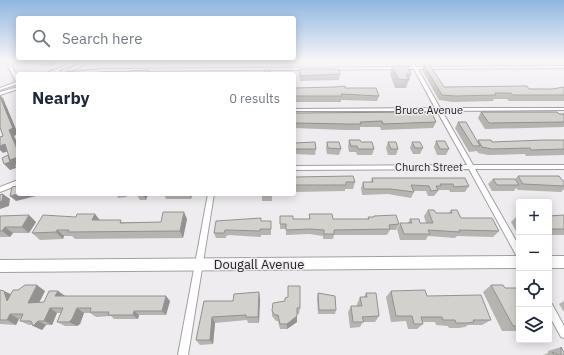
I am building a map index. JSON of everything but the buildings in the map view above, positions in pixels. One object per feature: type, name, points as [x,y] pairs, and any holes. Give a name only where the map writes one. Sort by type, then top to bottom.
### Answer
[{"type":"main road","name":"Dougall Avenue","points":[[0,266],[516,262]]},
{"type":"main road","points":[[552,262],[564,262]]},
{"type":"street","points":[[420,78],[516,248]]},
{"type":"street","points":[[0,89],[16,84]]},
{"type":"street","points":[[0,94],[16,89]]},
{"type":"street","name":"Bruce Avenue","points":[[296,110],[564,109]]},
{"type":"street","name":"Church Street","points":[[296,168],[564,167]]},
{"type":"street","points":[[0,190],[16,183]]},
{"type":"street","points":[[183,355],[212,196]]},
{"type":"street","points":[[552,312],[564,334]]}]
